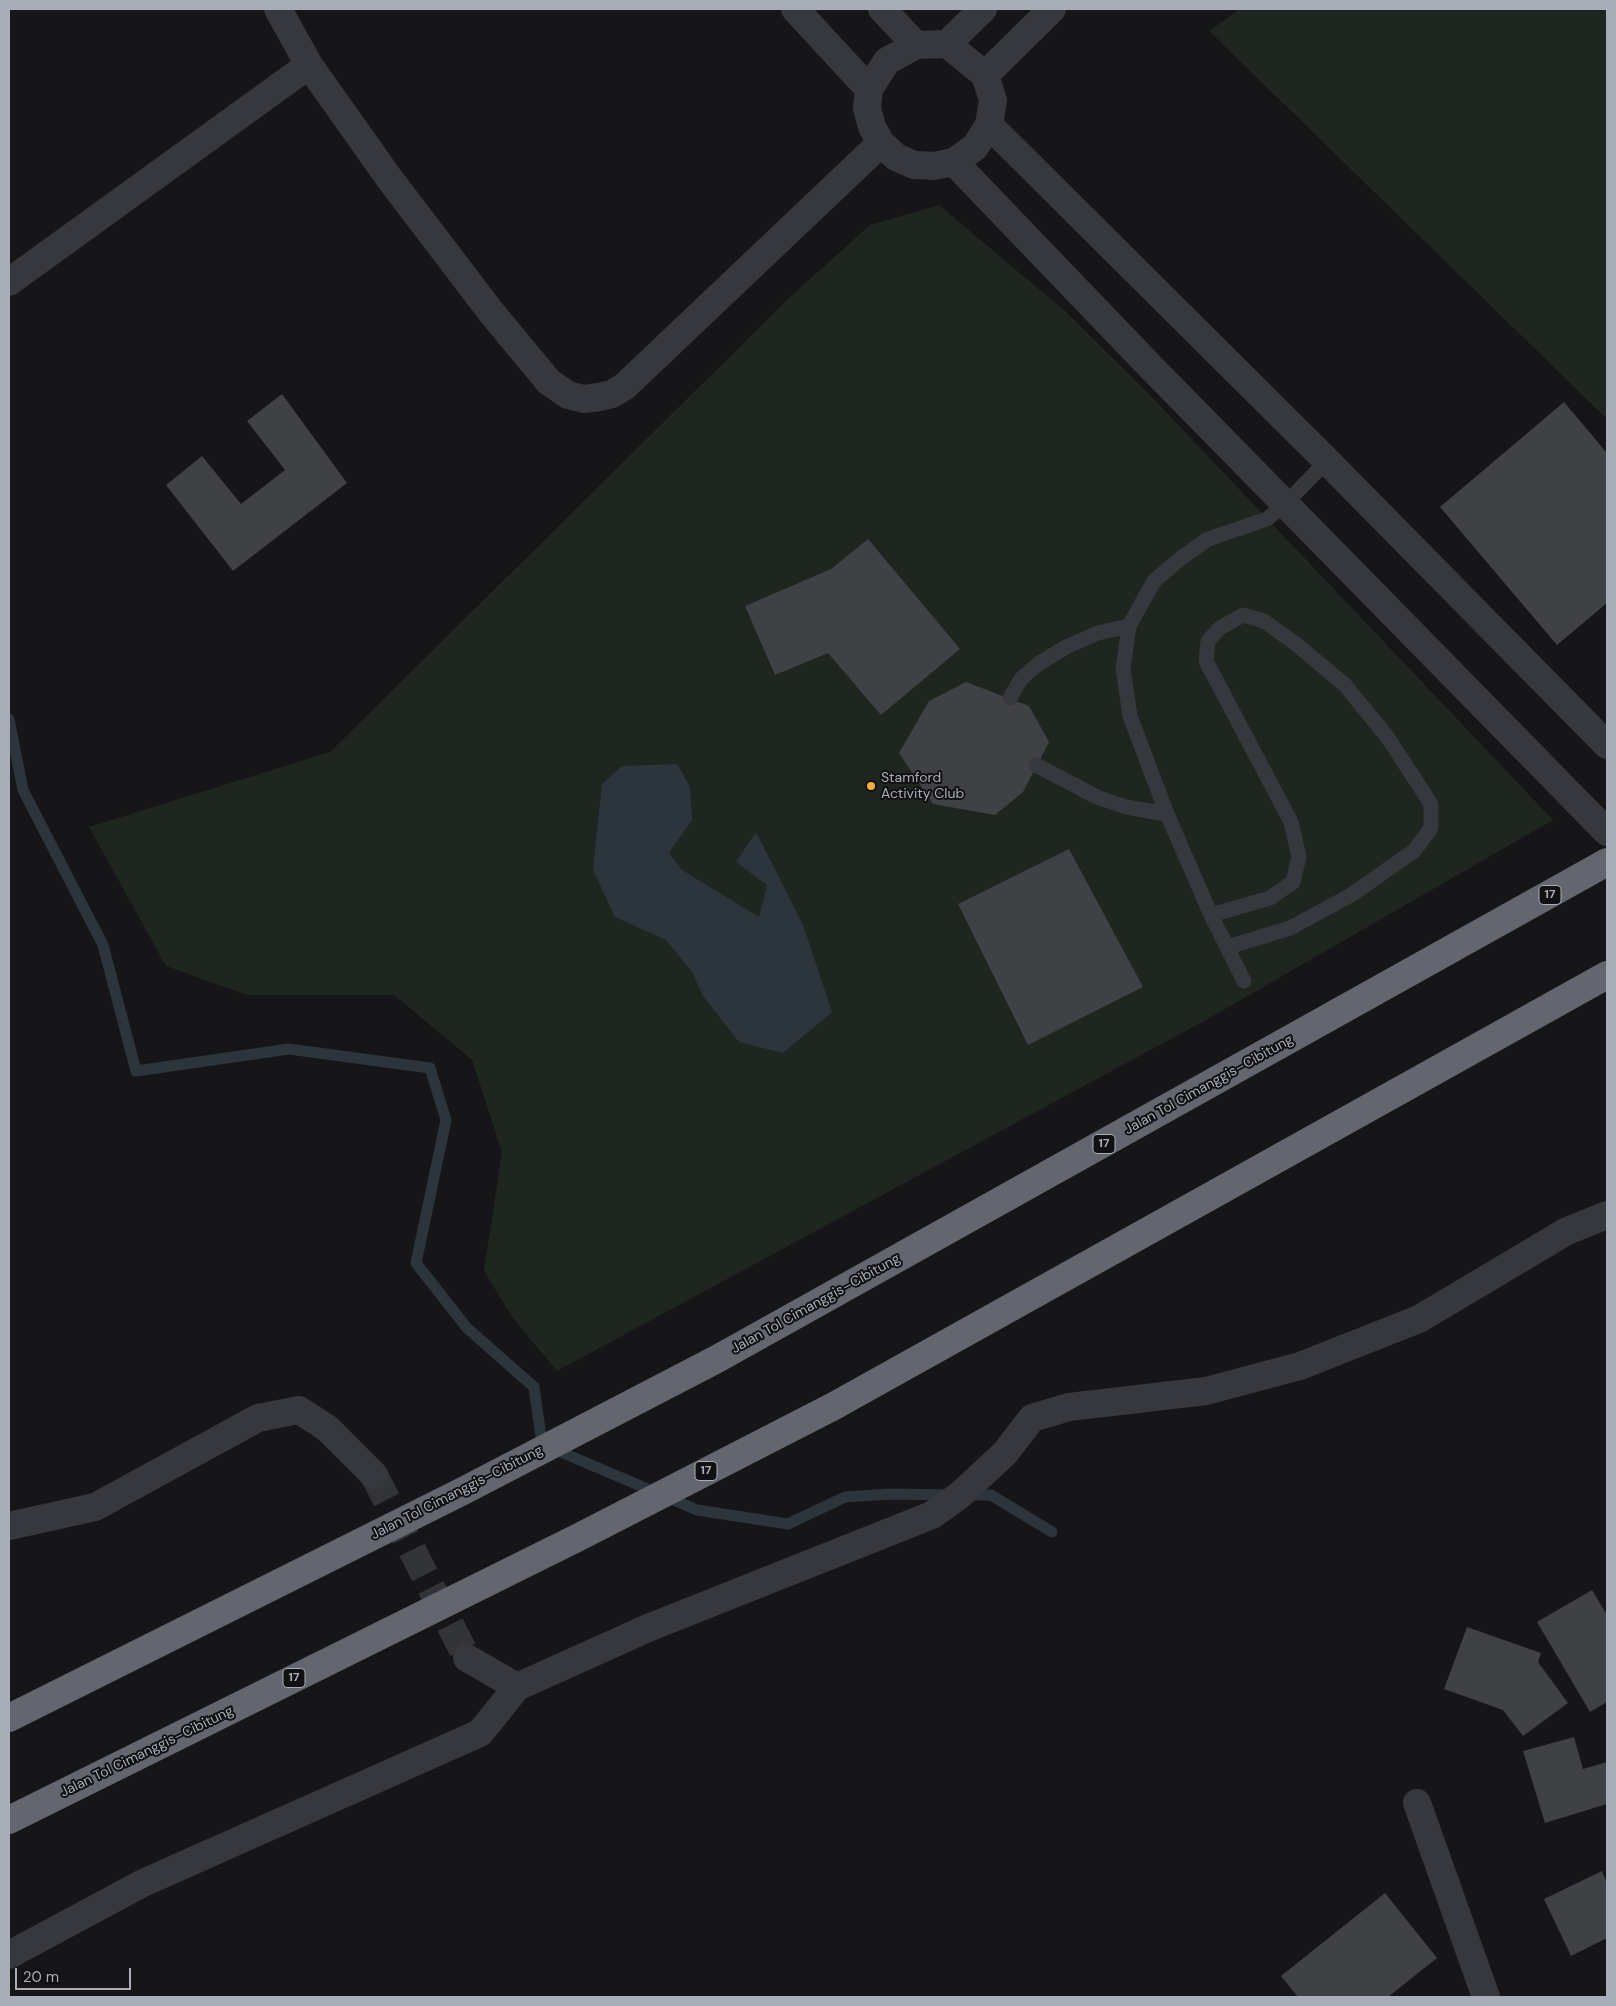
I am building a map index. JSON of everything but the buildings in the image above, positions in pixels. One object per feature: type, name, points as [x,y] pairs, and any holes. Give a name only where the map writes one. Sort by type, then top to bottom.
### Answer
[{"type":"highway","name":"Jalan Tol Cimanggis–Cibitung","points":[[9,1718],[463,1491],[717,1359],[1607,862]]},
{"type":"highway","name":"Jalan Tol Cimanggis–Cibitung","points":[[9,1820],[578,1537],[834,1406],[1607,975]]},
{"type":"street","points":[[278,9],[309,65],[389,178],[491,312],[549,382],[568,395],[584,398],[612,394],[625,386],[881,143]]},
{"type":"street","points":[[795,9],[869,89]]},
{"type":"street","points":[[882,9],[916,45]]},
{"type":"street","points":[[948,44],[983,9]]},
{"type":"street","points":[[986,74],[1052,9]]},
{"type":"street","points":[[948,44],[986,74],[992,100],[989,125],[975,148],[954,162],[934,166],[914,165],[896,157],[881,143],[872,127],[867,108],[869,89],[887,61],[916,45],[948,44]]},
{"type":"street","points":[[9,282],[309,65]]},
{"type":"street","points":[[989,125],[1327,461],[1606,744]]},
{"type":"street","points":[[954,162],[1144,360],[1607,832]]},
{"type":"street","points":[[9,1955],[143,1883],[480,1733],[517,1687],[648,1628],[932,1515],[960,1495],[1006,1453],[1032,1418],[1070,1407],[1206,1391],[1300,1366],[1419,1319],[1567,1231],[1607,1215]]},
{"type":"street","points":[[9,1526],[96,1507],[258,1418],[299,1410],[327,1428],[374,1475]]},
{"type":"street","points":[[467,1658],[517,1687]]},
{"type":"street","points":[[1416,1803],[1486,1997]]},
{"type":"lane","points":[[1244,980],[1211,916],[1167,814],[1130,716],[1123,669],[1129,626],[1154,581],[1181,558],[1208,539],[1267,519],[1285,504],[1327,461]]},
{"type":"lane","points":[[1211,916],[1270,898],[1293,882],[1298,857],[1291,822],[1206,661],[1208,641],[1220,628],[1244,615],[1264,621],[1296,644],[1345,685],[1388,738],[1431,804],[1431,828],[1414,851],[1351,895],[1290,928],[1228,947]]},
{"type":"lane","points":[[1010,698],[1026,674],[1038,664],[1066,647],[1098,633],[1129,626]]},
{"type":"lane","points":[[1036,765],[1097,797],[1126,807],[1167,814]]},
{"type":"shaded area","points":[[1240,9],[1607,9],[1607,419],[1209,31]]},
{"type":"shaded area","name":"Stamford Activity Club","points":[[939,205],[1066,312],[1149,394],[1553,820],[1206,1020],[557,1371],[512,1317],[484,1271],[502,1152],[472,1060],[394,995],[247,995],[166,966],[89,827],[330,752],[791,296],[870,225]]},
{"type":"shaded area","points":[[677,764],[690,787],[692,820],[669,853],[682,870],[759,917],[767,885],[736,862],[756,832],[803,925],[832,1012],[783,1053],[739,1042],[703,996],[692,972],[666,940],[615,917],[593,870],[602,784],[622,766]]},
{"type":"waterway","points":[[9,719],[23,790],[103,945],[136,1071],[289,1049],[430,1068],[446,1120],[416,1263],[467,1328],[534,1387],[542,1444],[697,1510],[788,1524],[845,1497],[890,1494],[951,1495]]},
{"type":"waterway","points":[[967,1495],[991,1495],[1052,1532]]},
{"type":"tunnel","points":[[374,1475],[467,1658]]},
{"type":"place","name":"Stamford Activity Club","points":[[871,786]]}]
